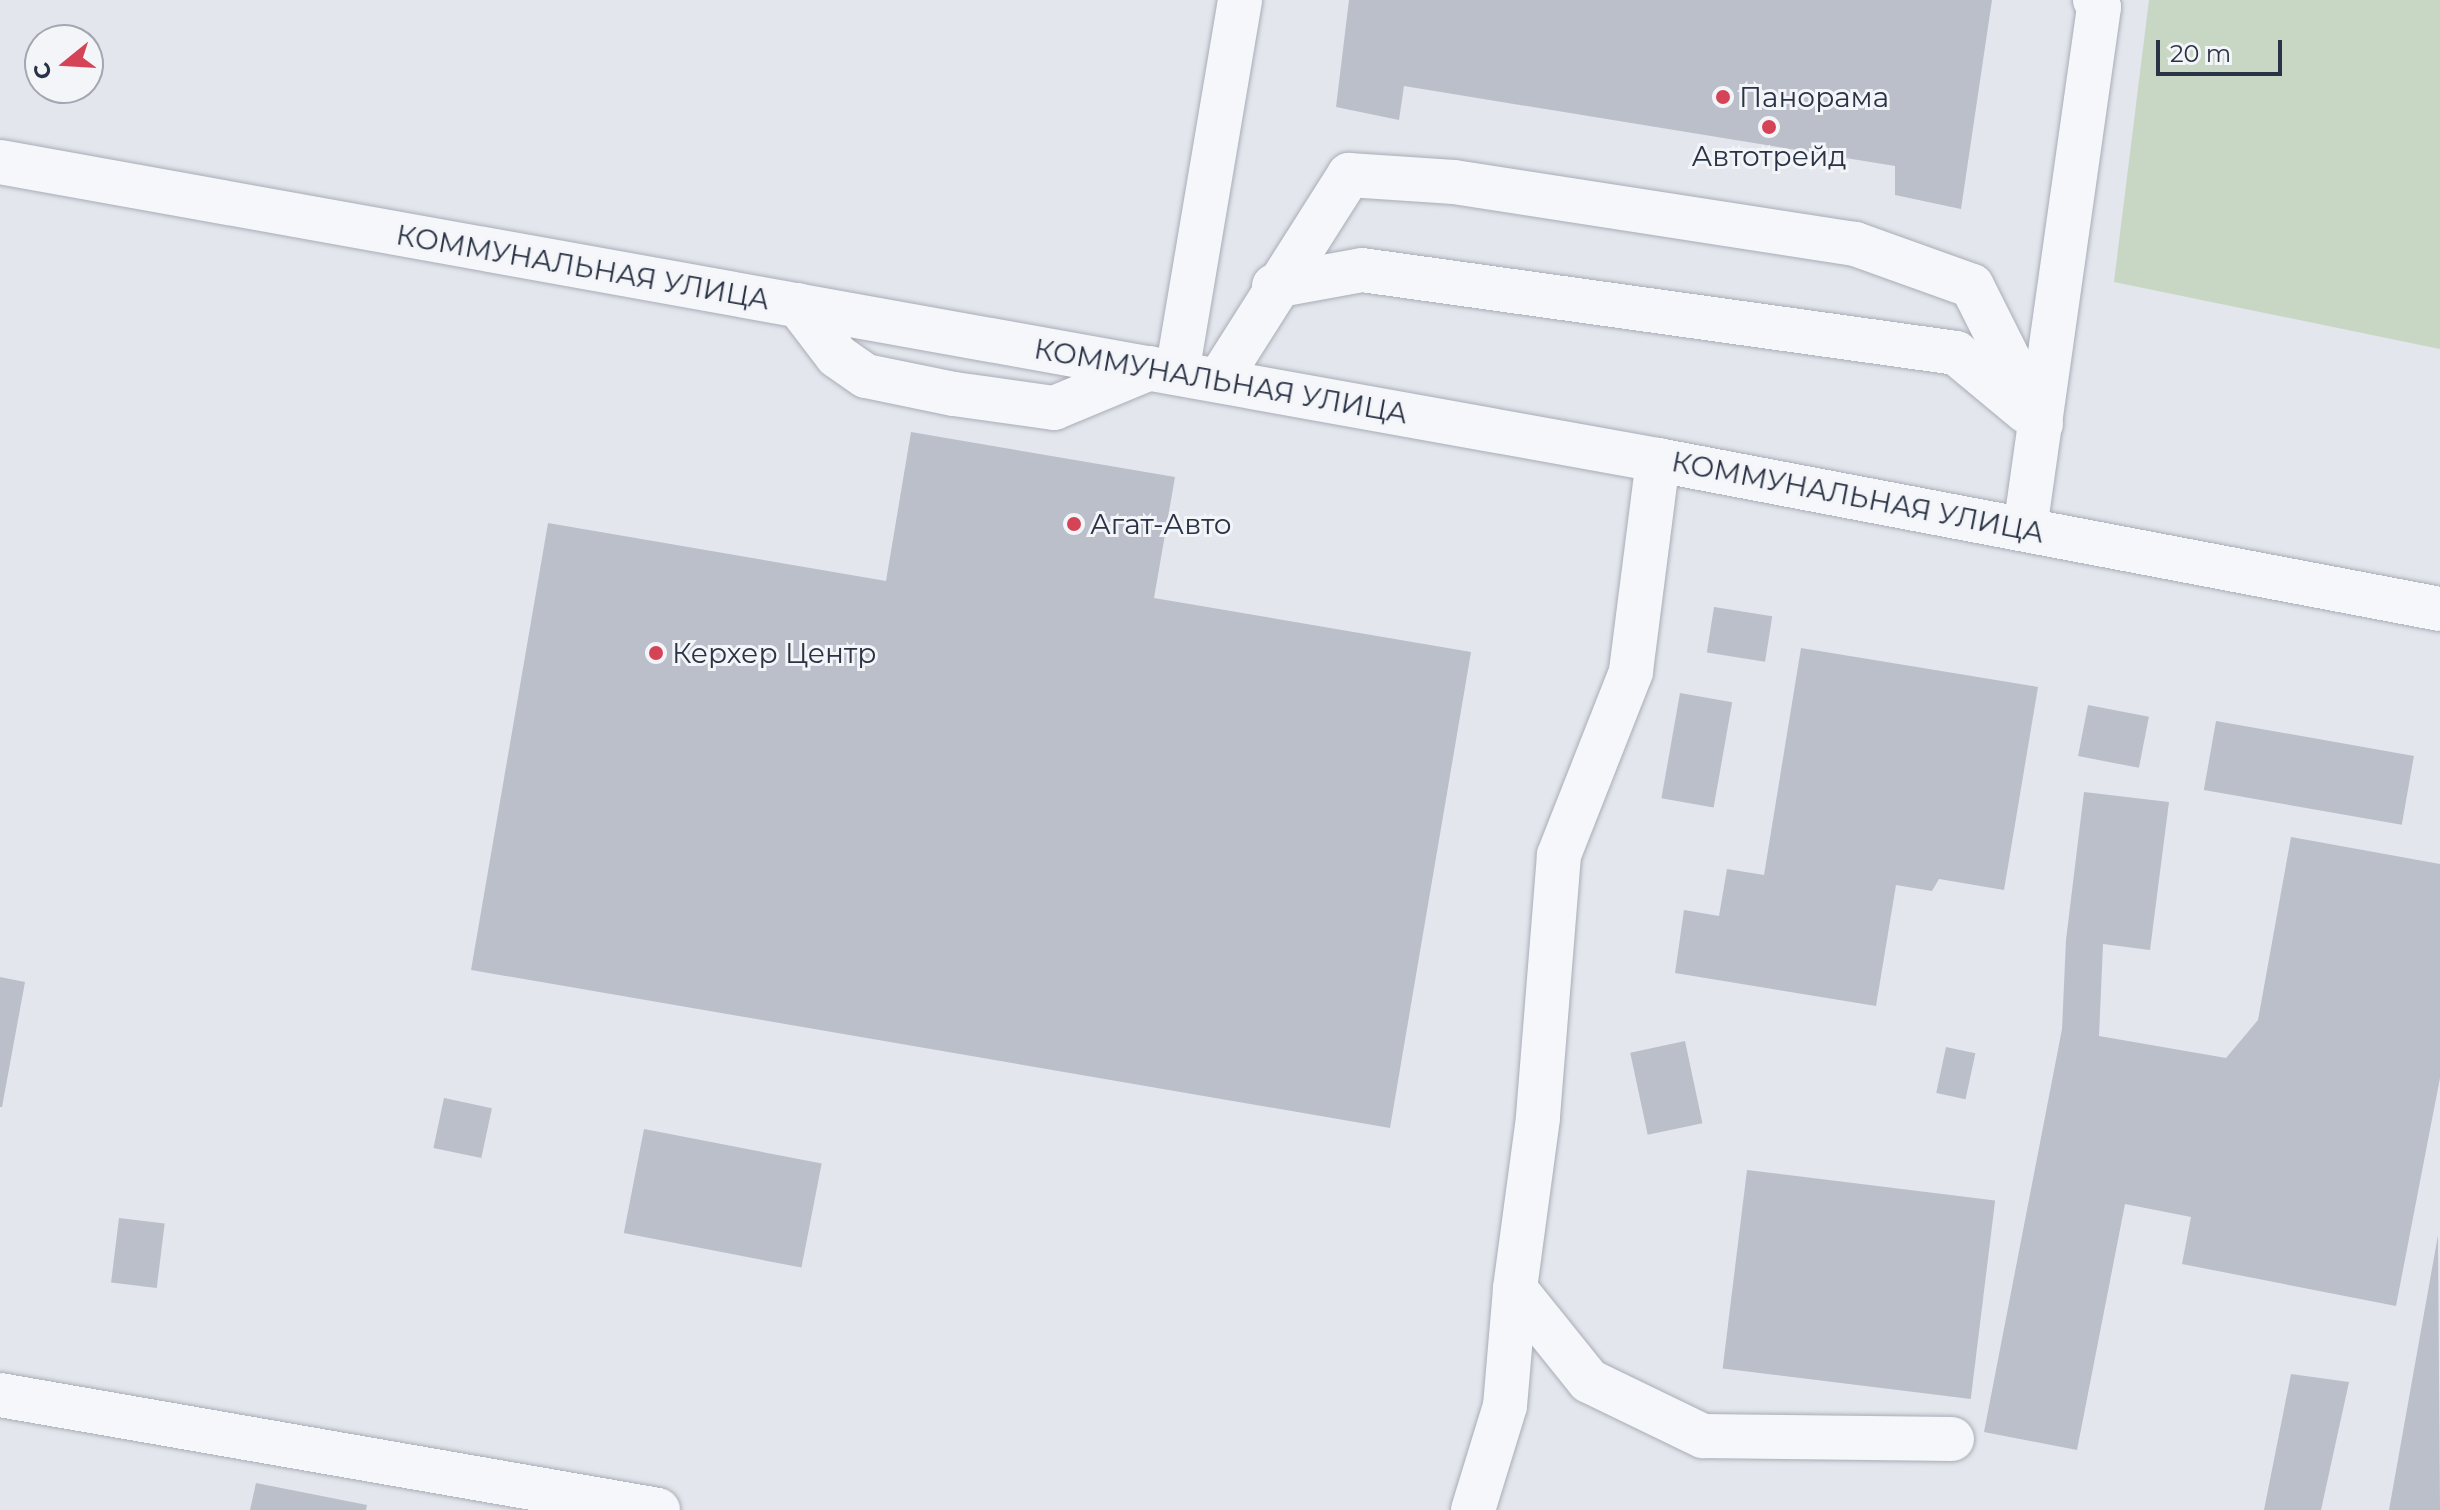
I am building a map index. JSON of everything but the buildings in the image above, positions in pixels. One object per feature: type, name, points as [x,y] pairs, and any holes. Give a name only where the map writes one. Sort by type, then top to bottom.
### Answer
[{"type":"street","points":[[1182,374],[1240,0]]},
{"type":"street","points":[[2025,529],[2099,7],[2095,0]]},
{"type":"street","name":"КОММУНАЛЬНАЯ УЛИЦА","points":[[0,162],[1658,460],[2440,609]]},
{"type":"street","points":[[798,305],[837,356],[866,376],[954,394],[1054,408],[1182,374],[1274,286],[1349,175],[1454,182],[1855,244],[1972,286],[2041,424]]},
{"type":"street","points":[[1274,286],[1362,270],[1956,353],[2041,424]]},
{"type":"street","points":[[1473,1510],[1505,1406],[1515,1289],[1538,1118],[1559,855],[1631,672],[1658,460]]},
{"type":"street","points":[[1515,1289],[1589,1381],[1703,1436],[1952,1439]]},
{"type":"street","points":[[0,1395],[658,1510]]},
{"type":"green space","points":[[2149,0],[2440,0],[2440,349],[2114,282]]},
{"type":"place","name":"Панорама","points":[[1723,97]]},
{"type":"place","name":"Автотрейд","points":[[1769,127]]},
{"type":"place","name":"Агат-Авто","points":[[1074,524]]},
{"type":"place","name":"Керхер Центр","points":[[656,653]]}]
